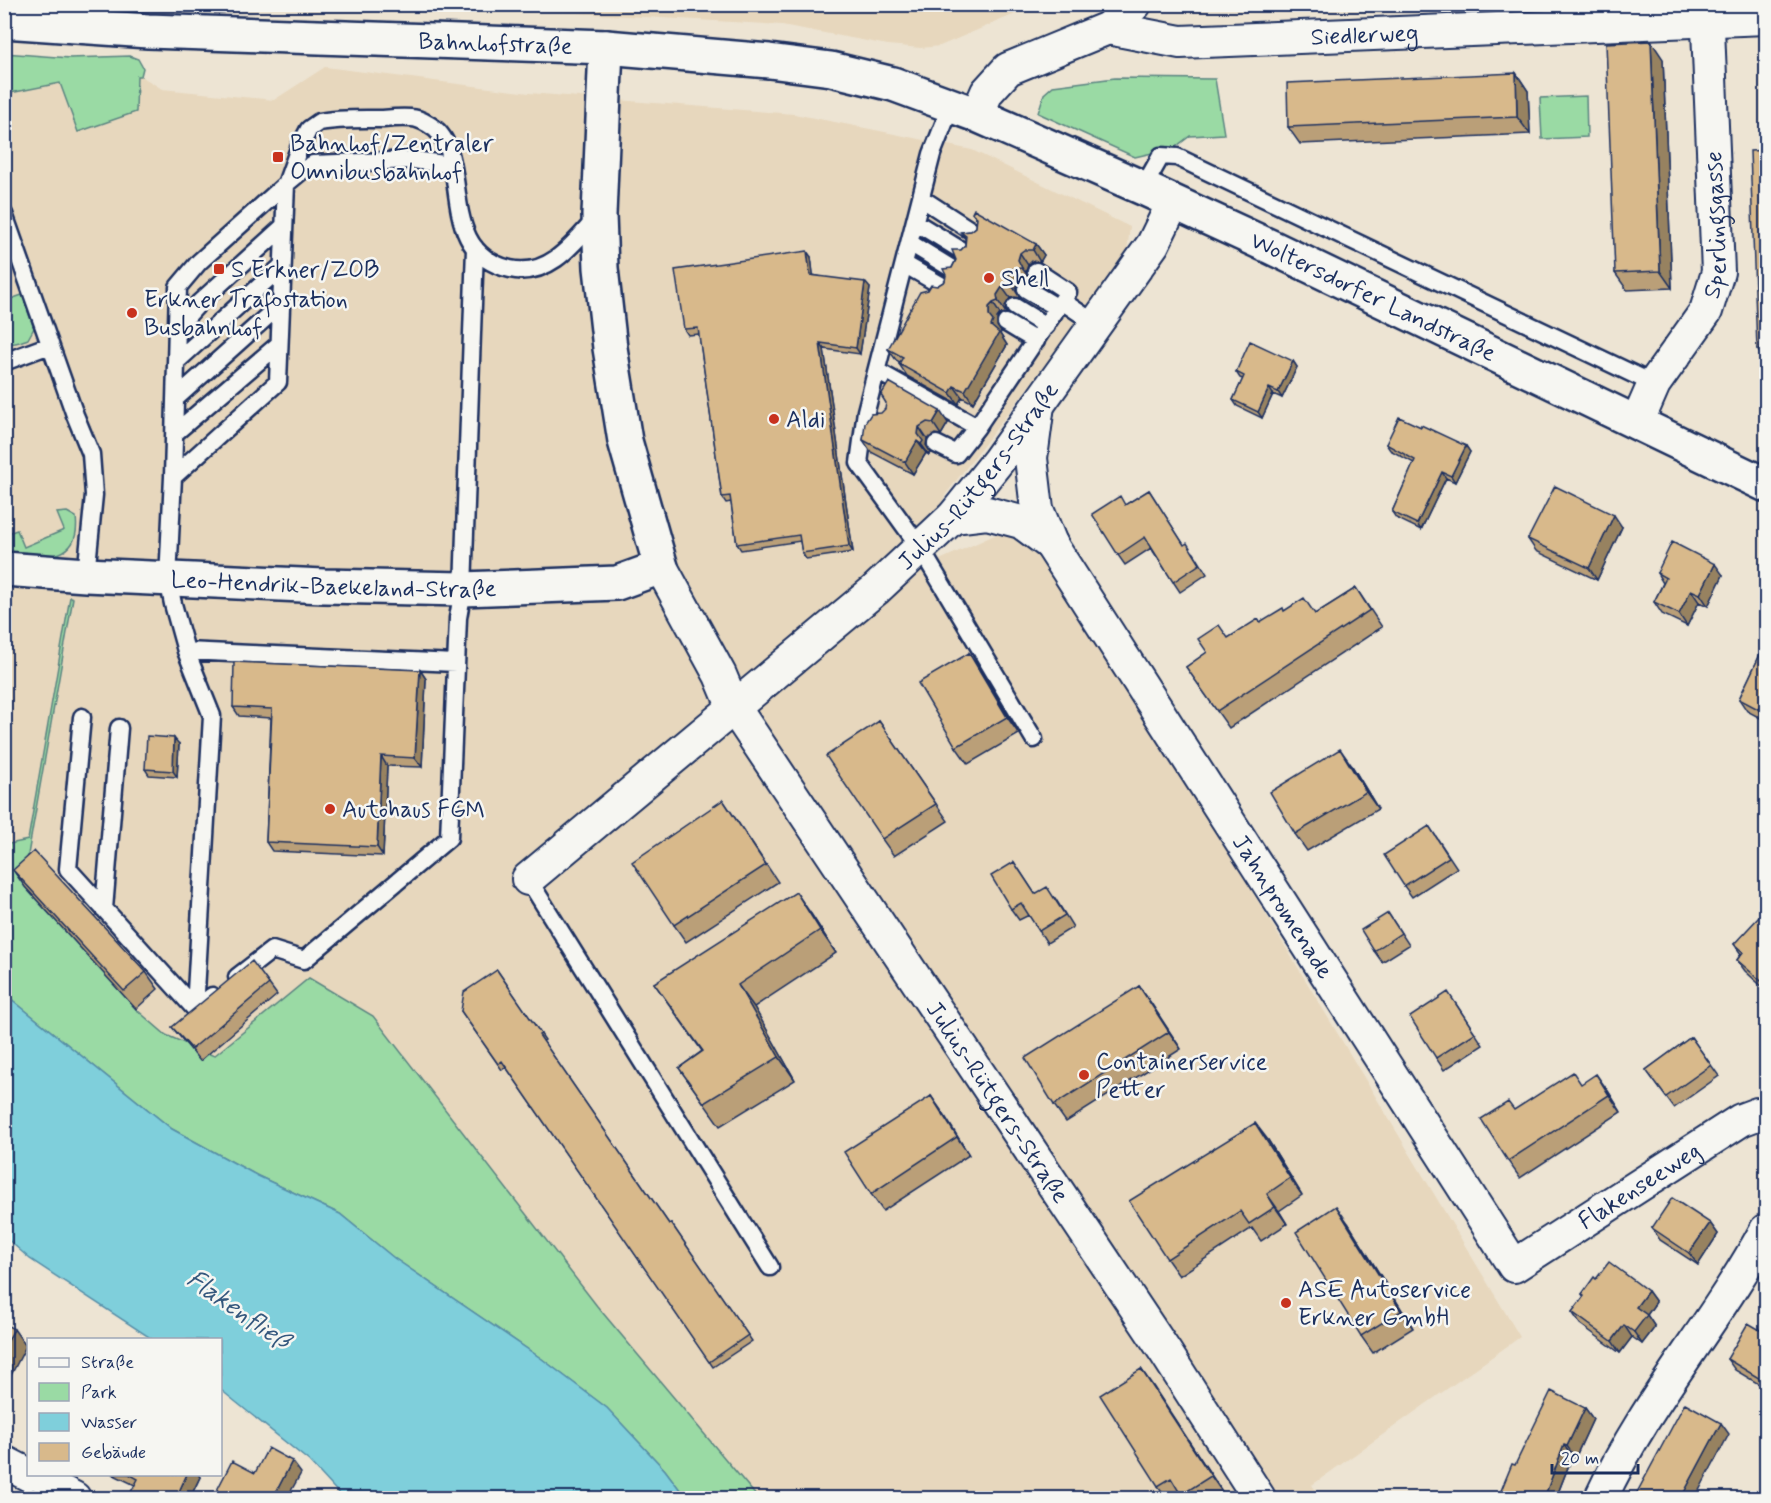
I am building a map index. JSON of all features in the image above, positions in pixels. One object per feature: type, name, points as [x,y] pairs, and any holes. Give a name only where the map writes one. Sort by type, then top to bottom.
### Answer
[{"type":"main road","name":"Bahnhofstraße","points":[[4,21],[103,16],[606,47],[769,61],[831,69],[893,84],[964,111]]},
{"type":"main road","name":"Julius-Rütgers-Straße","points":[[606,47],[599,215],[601,268],[610,348],[625,441],[661,567]]},
{"type":"main road","name":"Woltersdorfer Landstraße","points":[[964,111],[1143,188],[1767,485]]},
{"type":"main road","name":"Leo-Hendrik-Baekeland-Straße","points":[[4,569],[390,589],[462,589],[617,583],[661,567]]},
{"type":"street","points":[[964,111],[987,92],[1008,69],[1108,28],[1135,4]]},
{"type":"street","name":"Siedlerweg","points":[[1108,28],[1180,42],[1707,13],[1767,18]]},
{"type":"street","name":"Sperlingsgasse","points":[[1637,423],[1654,384],[1706,311],[1718,272],[1707,13]]},
{"type":"street","name":"Julius-Rütgers-Straße","points":[[528,879],[875,590],[919,546],[953,517],[998,461],[1153,244],[1173,202]]},
{"type":"street","name":"Jahnpromenade","points":[[1038,405],[1031,458],[1037,509],[1052,546],[1514,1266]]},
{"type":"street","name":"Jahnpromenade","points":[[953,517],[987,513],[1021,522],[1052,546]]},
{"type":"street","name":"Julius-Rütgers-Straße","points":[[661,567],[720,675],[733,706],[1161,1345],[1259,1498]]},
{"type":"street","name":"Flakenseeweg","points":[[1514,1266],[1741,1120],[1757,1114],[1767,1114]]},
{"type":"street","points":[[1601,1498],[1616,1466],[1650,1408],[1759,1263],[1767,1230]]},
{"type":"street","points":[[4,1462],[27,1474]]},
{"type":"street","points":[[31,1476],[74,1498]]},
{"type":"lane","points":[[964,111],[932,154],[868,408],[859,463],[919,546],[1034,739]]},
{"type":"lane","points":[[173,477],[278,382],[286,184],[299,148],[309,129],[319,122],[411,118],[429,124],[440,134],[449,151],[464,230],[475,248],[497,266],[523,272],[543,267],[570,248],[599,215]]},
{"type":"lane","points":[[1143,188],[1161,156],[1177,157],[1654,384]]},
{"type":"lane","points":[[195,1009],[212,716],[186,651],[168,579],[175,433],[178,287],[199,262],[286,184],[313,164],[429,161],[444,164],[453,171]]},
{"type":"lane","points":[[921,198],[975,232]]},
{"type":"lane","points":[[4,214],[50,345],[92,454],[94,495],[86,575]]},
{"type":"lane","points":[[915,222],[964,252]]},
{"type":"lane","points":[[178,326],[199,303],[284,226]]},
{"type":"lane","points":[[910,243],[954,270]]},
{"type":"lane","points":[[195,1009],[272,950],[304,960],[449,838],[456,663],[462,589],[475,248]]},
{"type":"lane","points":[[904,264],[944,287]]},
{"type":"lane","points":[[176,362],[282,266]]},
{"type":"lane","points":[[936,444],[956,454],[977,428],[1068,292],[1036,271]]},
{"type":"lane","points":[[1026,289],[1096,324]]},
{"type":"lane","points":[[175,399],[281,304]]},
{"type":"lane","points":[[1016,307],[1046,326]]},
{"type":"lane","points":[[1006,323],[1036,341]]},
{"type":"lane","points":[[175,433],[279,344]]},
{"type":"lane","points":[[4,362],[50,345]]},
{"type":"lane","points":[[877,371],[977,428]]},
{"type":"lane","points":[[868,408],[884,416]]},
{"type":"lane","points":[[186,651],[456,663]]},
{"type":"lane","points":[[82,717],[68,869],[195,1009]]},
{"type":"lane","points":[[104,909],[119,728]]},
{"type":"lane","points":[[528,879],[770,1267]]},
{"type":"shaded area","points":[[437,5],[1036,5],[940,46],[921,48],[888,45],[782,25]]},
{"type":"shaded area","points":[[325,67],[529,93],[794,114],[870,129],[972,150],[1130,227],[1126,260],[946,494],[904,576],[1019,524],[1047,550],[1520,1337],[1312,1485],[1321,1498],[758,1498],[597,1306],[373,1016],[230,1073],[83,1056],[5,994],[4,76],[141,76],[162,89],[274,100]]},
{"type":"green space","points":[[4,53],[70,58],[130,56],[138,59],[143,68],[141,76],[137,76],[136,112],[78,132],[60,83],[5,94]]},
{"type":"green space","points":[[1115,78],[1215,79],[1224,134],[1190,136],[1174,148],[1135,157],[1038,113],[1044,94],[1053,86]]},
{"type":"green space","points":[[1586,96],[1587,137],[1542,139],[1540,98]]},
{"type":"green space","points":[[22,295],[34,328],[28,339],[10,343],[5,339],[5,301]]},
{"type":"green space","points":[[67,512],[76,517],[76,533],[72,544],[65,551],[43,556],[5,554],[5,534],[17,530],[24,547],[64,530],[57,513]]},
{"type":"green space","points":[[70,597],[73,598],[23,883],[25,887],[137,1010],[166,1035],[214,1056],[309,978],[373,1016],[597,1306],[758,1498],[686,1498],[665,1470],[607,1408],[542,1359],[394,1258],[340,1214],[258,1176],[172,1129],[5,994],[4,845],[28,840]]},
{"type":"water","name":"Flakenfließ","points":[[5,994],[172,1129],[258,1176],[340,1214],[394,1258],[542,1359],[607,1408],[665,1470],[686,1498],[343,1498],[309,1461],[222,1391],[222,1338],[150,1338],[30,1259],[5,1237]]},
{"type":"building","points":[[1651,41],[1660,271],[1615,273],[1606,43]]},
{"type":"building","points":[[1516,73],[1517,117],[1288,127],[1287,83]]},
{"type":"building","points":[[1767,150],[1767,349],[1757,349],[1750,151]]},
{"type":"building","points":[[974,209],[1036,244],[1033,250],[1024,250],[1020,253],[1018,260],[1022,268],[1012,269],[1008,277],[1013,287],[1007,285],[1002,287],[997,295],[998,301],[989,307],[989,316],[993,321],[991,326],[999,333],[965,391],[954,386],[950,393],[899,364],[903,357],[888,349],[920,292],[928,290],[931,285],[937,286],[945,281],[946,275],[943,269],[952,268],[956,260],[952,250],[961,250],[965,246],[966,236],[961,232],[971,231],[976,227],[977,217],[972,213]]},
{"type":"building","name":"Aldi","points":[[807,251],[810,275],[865,282],[856,348],[820,343],[849,546],[802,553],[799,535],[737,544],[730,496],[722,497],[698,328],[684,329],[675,270]]},
{"type":"building","points":[[1250,341],[1293,361],[1278,392],[1269,388],[1258,412],[1233,400],[1244,376],[1236,372]]},
{"type":"building","points":[[889,382],[940,411],[933,423],[927,422],[919,427],[918,434],[923,441],[921,444],[917,441],[905,462],[863,440],[865,423],[871,414],[881,413],[885,409],[886,403],[881,395]]},
{"type":"building","points":[[1399,417],[1466,446],[1451,476],[1442,472],[1417,524],[1392,512],[1415,460],[1386,444]]},
{"type":"building","points":[[1555,486],[1614,515],[1589,568],[1528,539]]},
{"type":"building","points":[[1149,490],[1184,545],[1187,543],[1200,564],[1173,582],[1145,537],[1118,555],[1092,514],[1120,496],[1125,505]]},
{"type":"building","points":[[1672,542],[1715,564],[1700,594],[1691,590],[1679,614],[1654,602],[1666,578],[1657,573]]},
{"type":"building","points":[[1356,588],[1370,610],[1217,711],[1186,667],[1207,652],[1198,639],[1219,625],[1228,638],[1258,619],[1260,622],[1283,608],[1284,611],[1304,598],[1315,614]]},
{"type":"building","points":[[1767,640],[1767,692],[1758,709],[1739,699]]},
{"type":"building","points":[[969,653],[1007,717],[956,747],[918,683]]},
{"type":"building","points":[[234,662],[420,670],[415,758],[381,756],[377,847],[266,842],[272,709],[233,707]]},
{"type":"building","points":[[879,721],[936,804],[882,839],[826,756]]},
{"type":"building","points":[[147,736],[174,738],[173,771],[145,769]]},
{"type":"building","points":[[1340,749],[1366,792],[1295,834],[1270,792]]},
{"type":"building","points":[[723,800],[766,865],[674,925],[632,862]]},
{"type":"building","points":[[1429,826],[1449,857],[1404,886],[1384,855]]},
{"type":"building","points":[[34,851],[146,972],[124,991],[13,870]]},
{"type":"building","points":[[1014,862],[1035,894],[1047,887],[1065,915],[1039,931],[1021,903],[1011,909],[991,876]]},
{"type":"building","points":[[796,892],[820,930],[738,985],[779,1057],[704,1103],[679,1068],[703,1051],[654,983]]},
{"type":"building","points":[[1388,913],[1401,933],[1374,951],[1361,930]]},
{"type":"building","points":[[1760,916],[1767,921],[1767,986],[1737,960],[1743,952],[1734,944]]},
{"type":"building","points":[[252,961],[269,984],[192,1049],[172,1027]]},
{"type":"building","points":[[497,970],[541,1034],[539,1035],[748,1335],[709,1362],[502,1061],[498,1064],[461,1011],[464,992]]},
{"type":"building","points":[[1139,986],[1169,1032],[1054,1105],[1025,1058]]},
{"type":"building","points":[[1448,992],[1475,1033],[1436,1058],[1410,1017]]},
{"type":"building","points":[[1691,1037],[1711,1065],[1666,1097],[1646,1070]]},
{"type":"building","points":[[1573,1072],[1581,1084],[1596,1074],[1609,1095],[1508,1161],[1481,1119],[1508,1102],[1514,1110]]},
{"type":"building","points":[[931,1096],[957,1137],[871,1194],[844,1152]]},
{"type":"building","points":[[1255,1123],[1290,1178],[1267,1194],[1275,1207],[1249,1224],[1240,1211],[1167,1259],[1129,1201]]},
{"type":"building","points":[[1672,1198],[1710,1223],[1689,1253],[1652,1228]]},
{"type":"building","points":[[1336,1206],[1401,1311],[1361,1336],[1296,1232]]},
{"type":"building","points":[[1609,1262],[1648,1291],[1636,1307],[1647,1315],[1634,1332],[1624,1325],[1612,1341],[1572,1312],[1594,1277],[1596,1279]]},
{"type":"building","points":[[1748,1323],[1767,1334],[1767,1373],[1762,1380],[1727,1359]]},
{"type":"building","points":[[4,1324],[14,1329],[4,1348]]},
{"type":"building","points":[[1141,1369],[1211,1476],[1181,1495],[1171,1478],[1158,1486],[1100,1395]]},
{"type":"building","points":[[1551,1391],[1585,1408],[1567,1446],[1564,1445],[1544,1498],[1498,1498],[1512,1464],[1515,1465]]},
{"type":"building","points":[[1685,1403],[1721,1423],[1681,1498],[1634,1498]]},
{"type":"building","points":[[268,1448],[292,1461],[273,1498],[213,1498],[232,1461],[255,1473]]},
{"type":"building","points":[[133,1476],[186,1476],[176,1498],[139,1498],[130,1494],[138,1479]]},
{"type":"building","points":[[33,1490],[50,1498],[29,1498]]},
{"type":"place","name":"Bahnhof/Zentraler Omnibusbahnhof","points":[[278,157]]},
{"type":"place","name":"S Erkner/ZOB","points":[[219,269]]},
{"type":"place","name":"Shell","points":[[989,278]]},
{"type":"place","name":"Erkner Trafostation Busbahnhof","points":[[132,313]]},
{"type":"place","name":"Aldi","points":[[774,419]]},
{"type":"place","name":"Autohaus FGM","points":[[330,809]]},
{"type":"place","name":"Containerservice Petter","points":[[1084,1075]]},
{"type":"place","name":"ASE Autoservice Erkner GmbH","points":[[1286,1303]]}]
